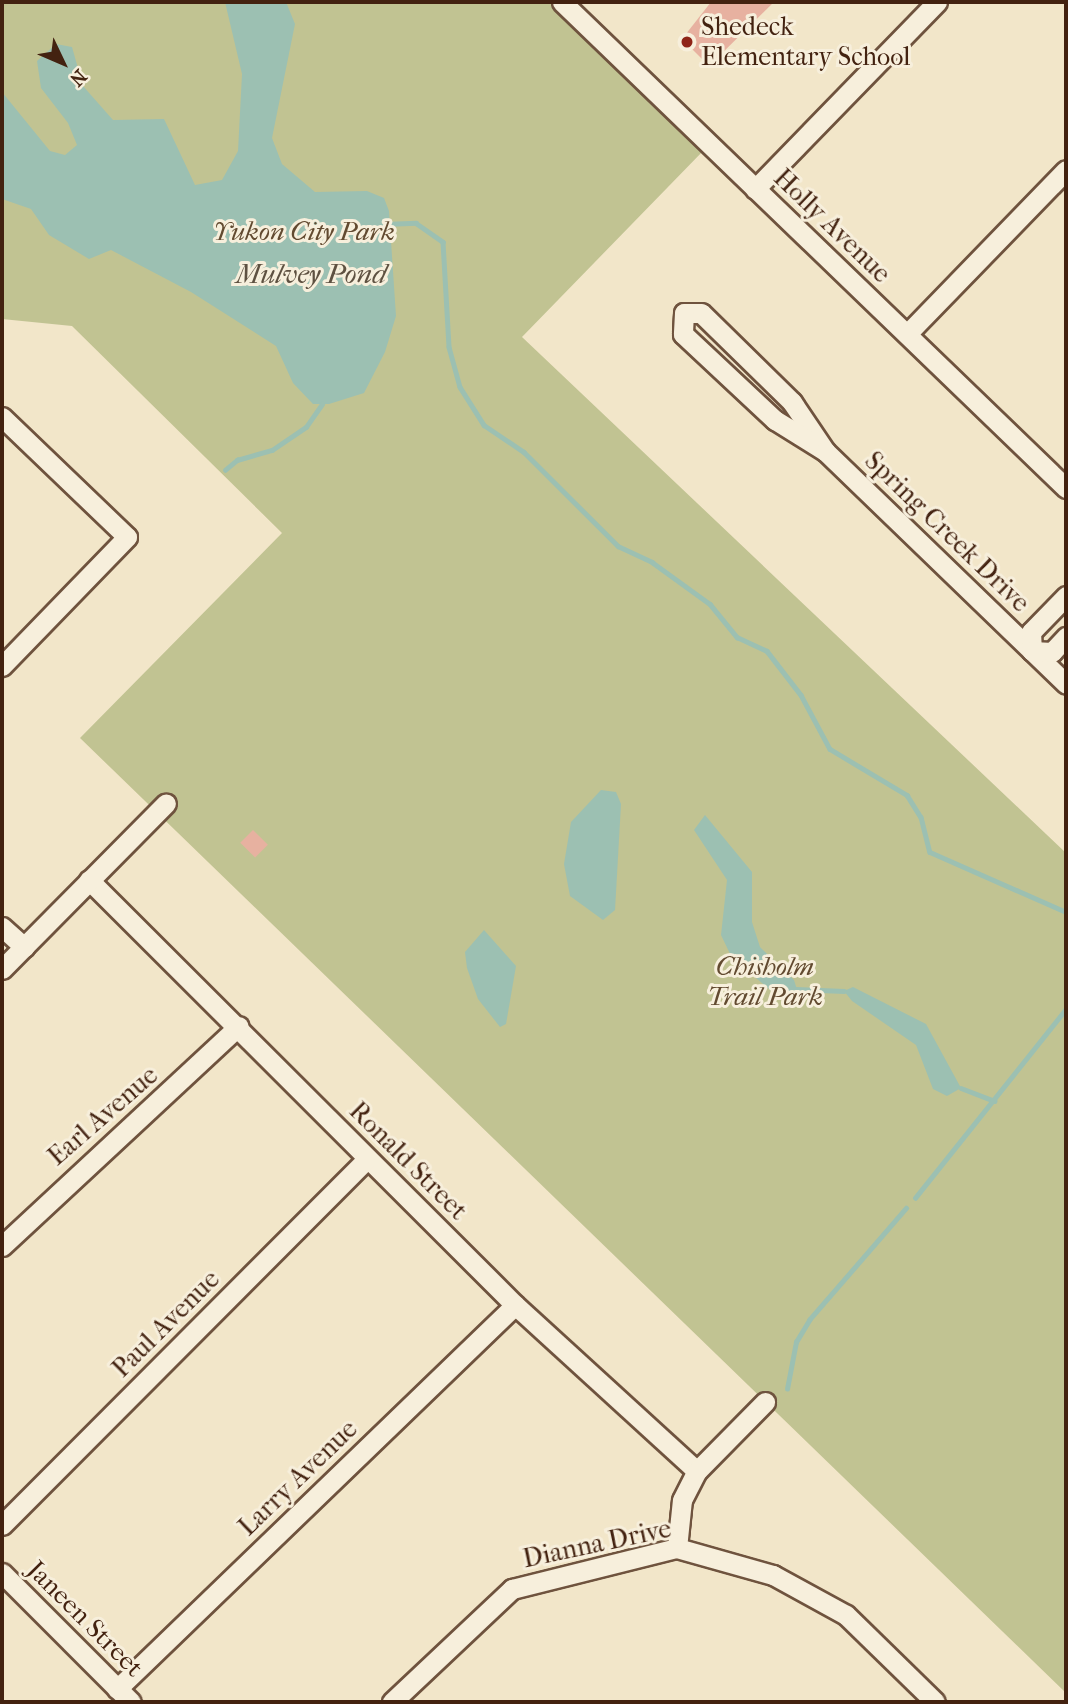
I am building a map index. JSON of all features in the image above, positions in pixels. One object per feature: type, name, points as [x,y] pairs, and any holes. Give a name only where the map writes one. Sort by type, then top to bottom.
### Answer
[{"type":"street","name":"Holly Avenue","points":[[562,2],[1064,482]]},
{"type":"street","points":[[755,189],[937,2]]},
{"type":"street","points":[[907,334],[1066,170]]},
{"type":"street","name":"Spring Creek Drive","points":[[825,451],[775,420],[682,334],[684,313],[701,313],[774,384],[825,451],[1066,684]]},
{"type":"street","points":[[2,417],[127,537],[2,666]]},
{"type":"street","name":"Spring Creek Drive","points":[[1032,651],[1031,632],[1066,596]]},
{"type":"street","name":"Spring Creek Drive","points":[[1032,651],[1052,652],[1066,637]]},
{"type":"street","points":[[2,969],[166,803]]},
{"type":"street","name":"Ronald Street","points":[[89,880],[239,1026],[367,1159],[516,1305],[697,1471]]},
{"type":"street","points":[[2,927],[24,947]]},
{"type":"street","name":"Earl Avenue","points":[[2,1246],[239,1026]]},
{"type":"street","name":"Paul Avenue","points":[[2,1525],[367,1159]]},
{"type":"street","name":"Larry Avenue","points":[[124,1695],[516,1305]]},
{"type":"street","points":[[677,1548],[682,1500],[697,1471],[765,1402]]},
{"type":"street","name":"Dianna Drive","points":[[392,1702],[512,1589],[677,1548],[773,1576],[846,1615],[935,1702]]},
{"type":"street","name":"Janeen Street","points":[[2,1573],[124,1695]]},
{"type":"green space","name":"Chisholm Trail Park","points":[[2,2],[551,2],[704,150],[522,337],[1066,853],[1066,1693],[80,738],[282,533],[72,326],[2,319]]},
{"type":"water","name":"Mulvey Pond","points":[[225,2],[286,2],[295,24],[272,138],[282,164],[315,192],[367,191],[384,198],[389,211],[396,316],[385,352],[364,393],[329,404],[313,404],[293,383],[276,346],[191,292],[111,250],[89,259],[49,235],[31,209],[2,199],[2,92],[50,151],[65,155],[77,145],[68,123],[41,88],[37,61],[56,44],[72,47],[83,86],[113,120],[164,119],[195,185],[222,180],[238,151],[242,74]]},
{"type":"water","points":[[601,790],[616,792],[621,804],[615,910],[603,920],[570,896],[564,864],[571,822]]},
{"type":"water","points":[[705,815],[752,872],[752,922],[760,947],[794,980],[799,996],[788,1005],[732,958],[721,935],[727,880],[694,830]]},
{"type":"water","points":[[484,930],[516,966],[506,1024],[500,1027],[478,999],[467,968],[465,952]]},
{"type":"water","points":[[853,987],[926,1024],[961,1088],[947,1096],[933,1089],[916,1045],[852,1001],[844,991]]},
{"type":"building","points":[[711,2],[774,2],[709,66],[682,39]]},
{"type":"building","points":[[253,830],[268,845],[255,858],[240,843]]},
{"type":"waterway","points":[[384,224],[416,223],[443,242],[449,347],[460,387],[484,425],[524,452],[618,546],[652,562],[710,604],[737,637],[767,651],[801,695],[830,749],[907,795],[921,817],[930,852],[1066,912]]},
{"type":"waterway","points":[[225,470],[237,460],[272,450],[306,427],[322,404]]},
{"type":"waterway","points":[[796,989],[844,991]]},
{"type":"waterway","points":[[915,1198],[1066,1009]]},
{"type":"waterway","points":[[961,1088],[995,1101]]},
{"type":"waterway","points":[[787,1389],[796,1342],[809,1320],[906,1208]]},
{"type":"place","name":"Shedeck Elementary School","points":[[687,42]]},
{"type":"park label","name":"Yukon City Park","points":[[304,232]]}]
